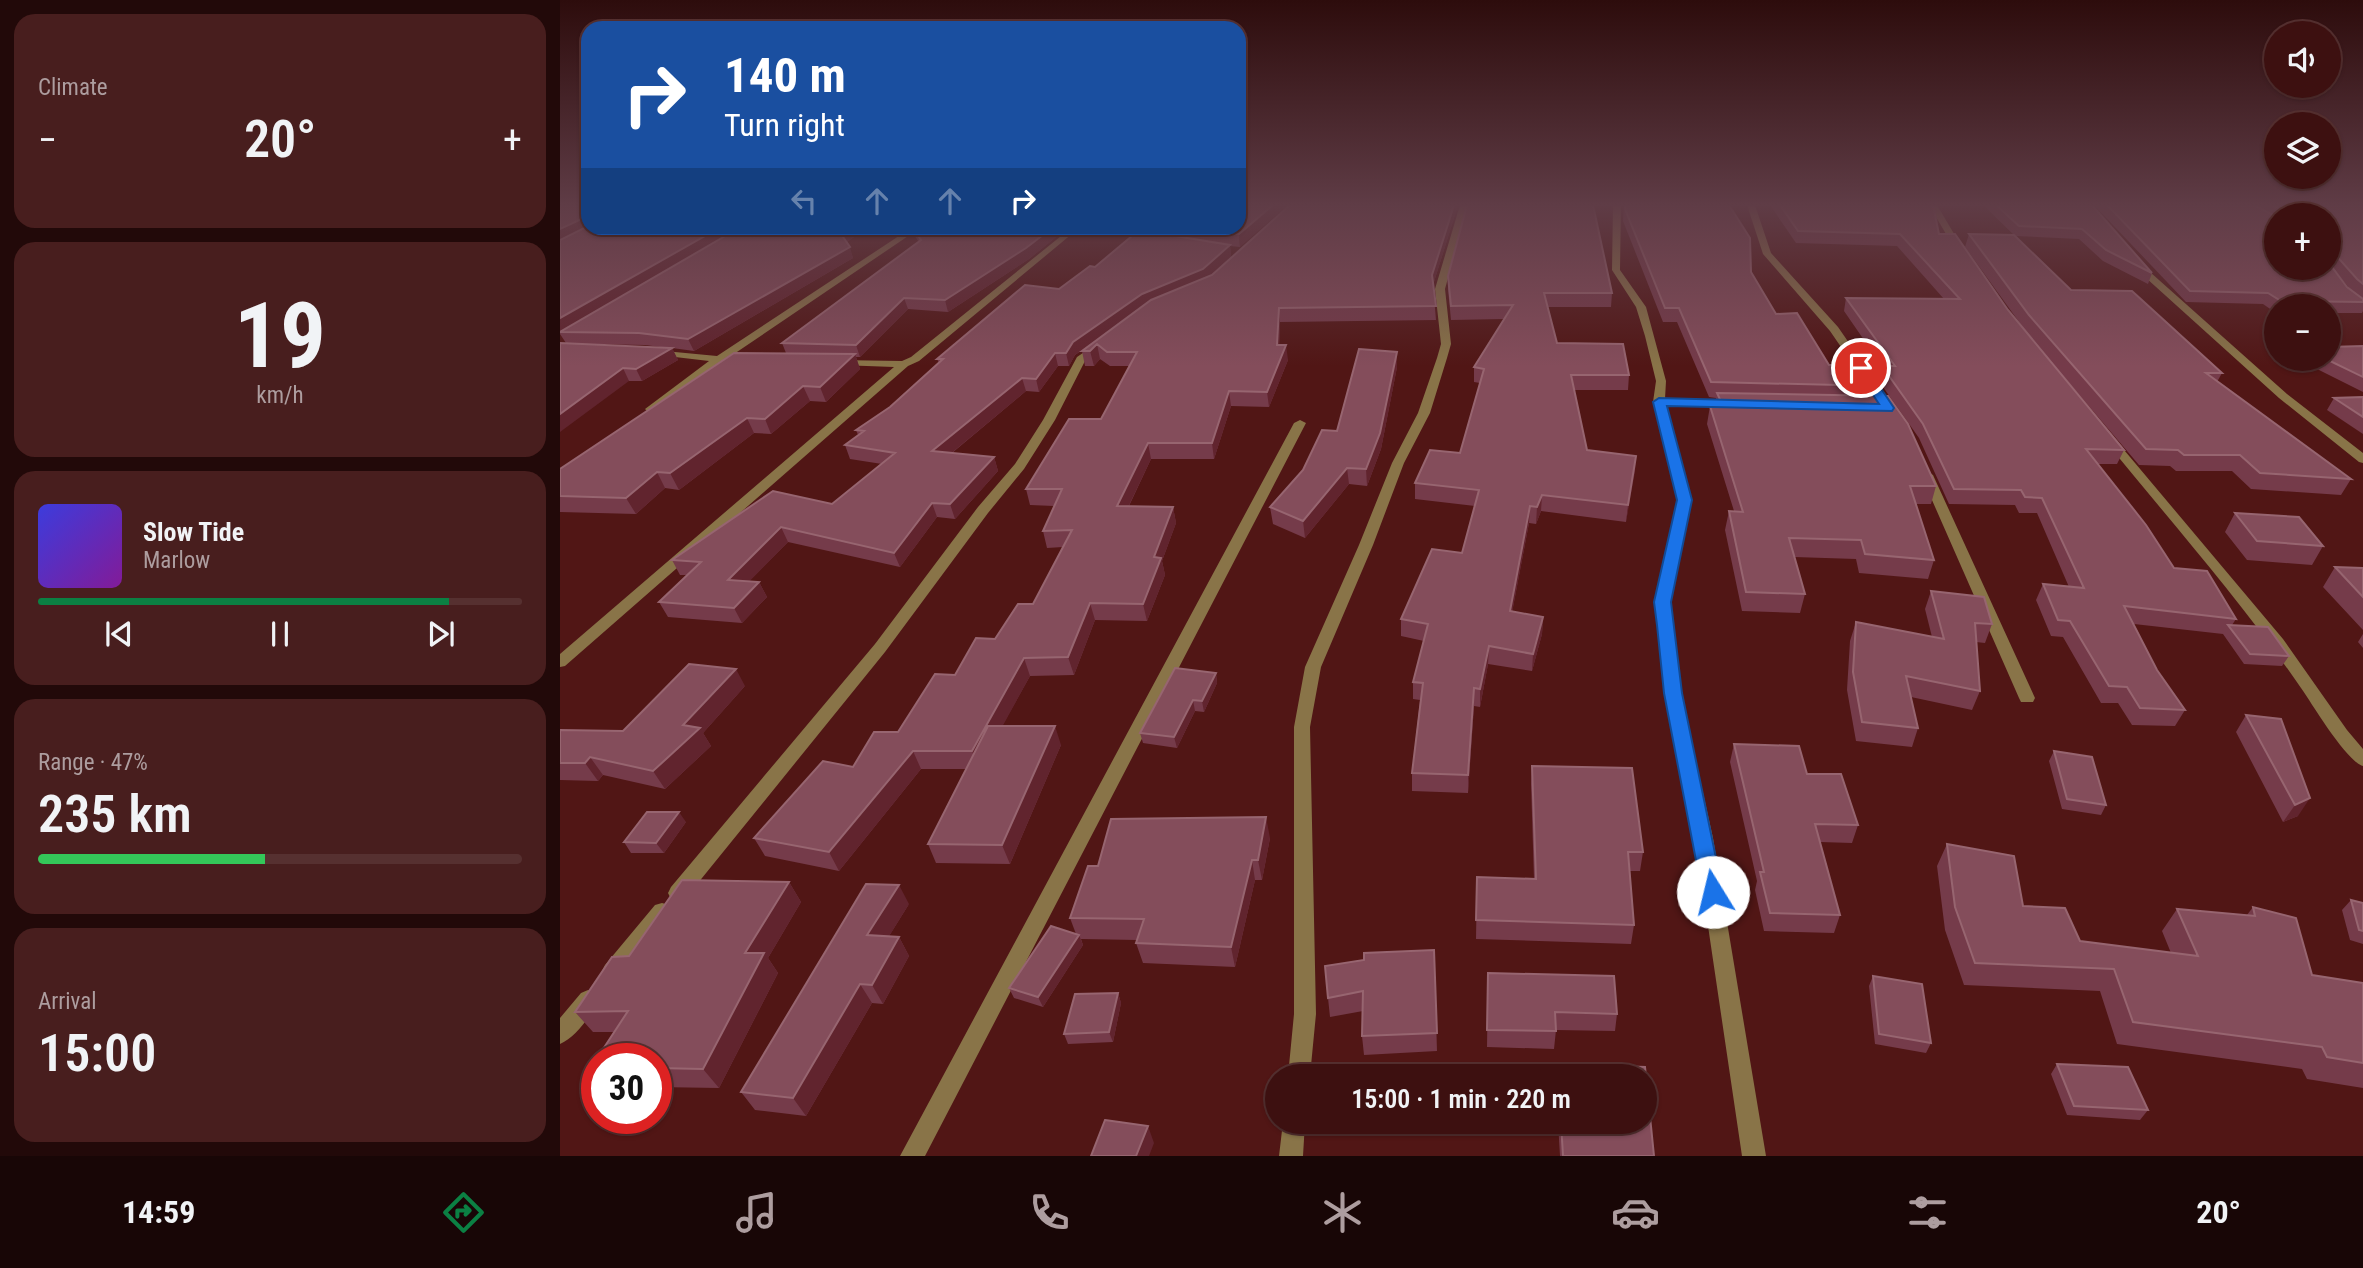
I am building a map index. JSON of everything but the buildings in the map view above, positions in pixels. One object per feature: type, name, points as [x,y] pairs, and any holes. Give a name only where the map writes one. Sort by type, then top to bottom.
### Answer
[{"type":"street","points":[[645,413],[719,359],[869,259]]},
{"type":"street","points":[[560,662],[904,364],[915,359],[1037,259]]},
{"type":"street","points":[[1300,1064],[1305,1014],[1302,727],[1313,667],[1398,463],[1424,413],[1446,344],[1440,289],[1449,259]]},
{"type":"street","points":[[1616,259],[1616,270],[1641,307],[1650,336],[1661,381],[1659,402],[1685,500],[1663,602],[1673,693],[1704,838],[1754,1156]]},
{"type":"street","points":[[1771,259],[1834,329],[1886,411]]},
{"type":"street","points":[[2131,259],[2155,284],[2283,396],[2363,459]]},
{"type":"street","points":[[560,1034],[880,648],[983,510],[1020,466],[1049,420],[1081,359],[1111,336]]},
{"type":"street","points":[[645,351],[746,360]]},
{"type":"street","points":[[825,362],[904,364]]},
{"type":"street","points":[[1659,402],[1753,404]]},
{"type":"street","points":[[912,1156],[1300,423]]},
{"type":"street","points":[[2105,433],[2278,643],[2341,734],[2363,760]]},
{"type":"street","points":[[1922,465],[2027,698]]},
{"type":"street","points":[[1291,1156],[1293,1134]]},
{"type":"route","points":[[1713,892],[1673,693],[1665,625],[1663,602],[1685,500],[1659,402],[1888,408],[1861,368]]}]
